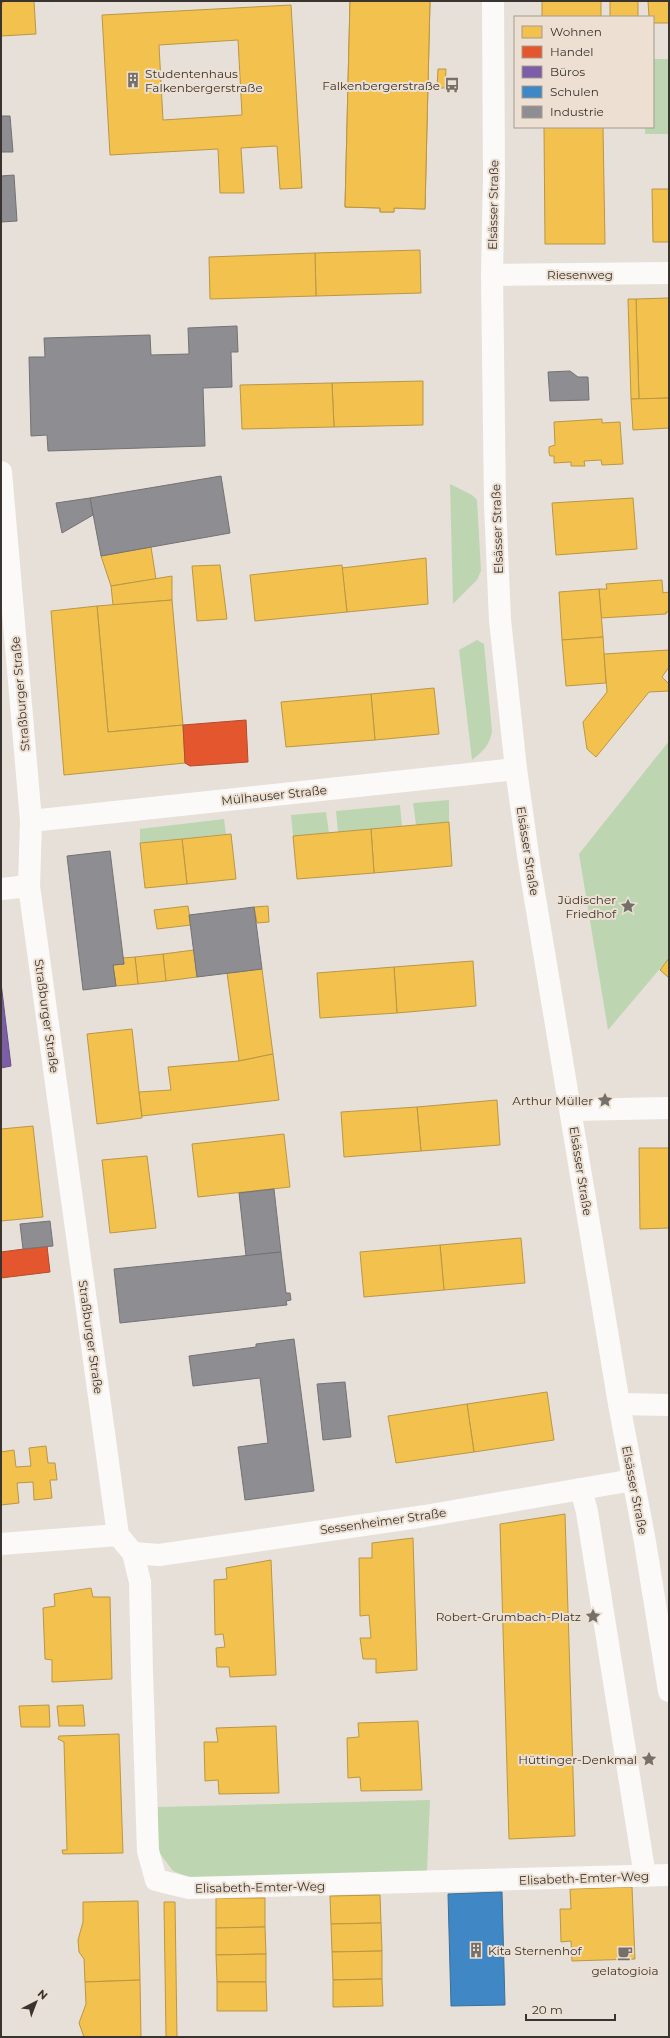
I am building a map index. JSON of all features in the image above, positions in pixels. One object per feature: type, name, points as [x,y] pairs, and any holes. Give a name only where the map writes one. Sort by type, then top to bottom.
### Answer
[{"type":"street","name":"Elsässer Straße","points":[[493,1],[494,178],[492,275],[495,504],[500,620],[516,769],[529,862],[619,1404],[669,1691]]},
{"type":"street","name":"Riesenweg","points":[[492,275],[669,273]]},
{"type":"street","name":"Straßburger Straße","points":[[1,472],[31,821],[29,886],[118,1535]]},
{"type":"street","name":"Mülhauser Straße","points":[[31,821],[516,769]]},
{"type":"street","points":[[1,889],[29,886]]},
{"type":"street","points":[[571,1110],[669,1108]]},
{"type":"street","points":[[619,1404],[669,1405]]},
{"type":"street","name":"Sessenheimer Straße","points":[[133,1553],[159,1555],[425,1516],[633,1480]]},
{"type":"street","points":[[581,1489],[587,1512],[645,1876]]},
{"type":"street","points":[[1,1544],[118,1535],[133,1553]]},
{"type":"street","name":"Elisabeth-Emter-Weg","points":[[133,1553],[140,1582],[148,1851],[156,1880],[189,1888],[669,1875]]},
{"type":"green space","points":[[654,59],[669,59],[669,134],[645,134],[645,128],[654,128]]},
{"type":"green space","points":[[450,484],[472,495],[477,500],[481,571],[477,580],[453,604]]},
{"type":"green space","points":[[477,640],[484,644],[492,731],[490,740],[472,760],[459,650]]},
{"type":"green space","name":"Jüdischer Friedhof","points":[[669,741],[669,958],[608,1030],[579,854]]},
{"type":"green space","points":[[449,800],[449,822],[416,825],[413,803]]},
{"type":"green space","points":[[400,805],[402,826],[338,832],[336,811]]},
{"type":"green space","points":[[326,812],[329,833],[293,836],[291,815]]},
{"type":"green space","points":[[224,819],[226,834],[140,843],[140,829]]},
{"type":"green space","points":[[430,1800],[427,1871],[190,1878],[173,1871],[158,1851],[158,1807]]},
{"type":"building: Wohnen","points":[[3,1],[34,1],[36,34],[1,36],[1,3],[3,3]]},
{"type":"building: Wohnen","points":[[350,1],[430,1],[425,209],[394,208],[394,212],[380,212],[380,208],[345,207]]},
{"type":"building: Wohnen","points":[[350,1],[430,1],[425,209],[394,208],[394,212],[380,212],[380,208],[345,207]]},
{"type":"building: Wohnen","points":[[542,1],[601,1],[601,16],[542,16]]},
{"type":"building: Wohnen","points":[[610,1],[638,1],[638,16],[610,16]]},
{"type":"building: Wohnen","points":[[648,1],[669,1],[669,23],[654,23],[654,16],[649,16]]},
{"type":"building: Wohnen","name":"Studentenhaus Falkenbergerstraße","points":[[291,5],[302,188],[280,189],[277,146],[241,148],[244,193],[220,193],[218,149],[110,155],[102,15]],"holes":[[[238,40],[242,115],[163,120],[159,45]]]},
{"type":"building: Wohnen","points":[[438,69],[446,69],[445,88],[437,88]]},
{"type":"building: Wohnen","points":[[544,128],[603,128],[605,244],[545,244]]},
{"type":"building: Wohnen","points":[[652,189],[669,189],[669,242],[653,242]]},
{"type":"building: Wohnen","points":[[420,250],[421,293],[316,296],[315,253]]},
{"type":"building: Wohnen","points":[[315,253],[316,296],[210,299],[209,257]]},
{"type":"building: Wohnen","points":[[669,298],[669,398],[639,399],[636,299]]},
{"type":"building: Wohnen","points":[[628,299],[636,299],[639,399],[631,399]]},
{"type":"building: Wohnen","points":[[423,381],[423,425],[334,427],[332,383]]},
{"type":"building: Wohnen","points":[[332,383],[334,427],[242,429],[240,385]]},
{"type":"building: Wohnen","points":[[669,398],[669,428],[633,430],[631,399]]},
{"type":"building: Wohnen","points":[[602,419],[602,423],[620,422],[623,464],[602,465],[601,460],[584,461],[585,466],[571,466],[571,462],[554,463],[554,456],[550,456],[549,447],[555,445],[554,422]]},
{"type":"building: Wohnen","points":[[633,498],[637,549],[556,555],[552,503]]},
{"type":"building: Wohnen","points":[[151,547],[156,579],[111,586],[101,556]]},
{"type":"building: Wohnen","points":[[426,558],[428,604],[347,612],[342,568]]},
{"type":"building: Wohnen","points":[[220,565],[227,619],[197,621],[192,566]]},
{"type":"building: Wohnen","points":[[342,565],[347,612],[255,621],[250,575]]},
{"type":"building: Wohnen","points":[[172,576],[172,600],[113,605],[111,586]]},
{"type":"building: Wohnen","points":[[662,580],[663,593],[669,592],[669,612],[666,612],[666,614],[601,618],[599,589],[607,589],[606,584]]},
{"type":"building: Wohnen","points":[[599,589],[603,637],[562,640],[559,592]]},
{"type":"building: Wohnen","points":[[172,600],[183,725],[108,732],[97,606]]},
{"type":"building: Wohnen","points":[[97,606],[108,732],[183,725],[185,763],[64,775],[51,611]]},
{"type":"building: Wohnen","points":[[603,637],[606,683],[566,686],[562,640]]},
{"type":"building: Wohnen","points":[[669,650],[669,667],[662,677],[669,684],[669,691],[649,692],[596,757],[587,749],[583,722],[607,692],[604,654]]},
{"type":"building: Wohnen","points":[[434,688],[439,734],[375,740],[371,694]]},
{"type":"building: Wohnen","points":[[371,694],[375,740],[286,747],[281,702]]},
{"type":"building: Wohnen","points":[[449,822],[452,866],[374,873],[371,829]]},
{"type":"building: Wohnen","points":[[371,829],[374,873],[297,879],[293,836]]},
{"type":"building: Wohnen","points":[[231,834],[236,879],[187,884],[182,839]]},
{"type":"building: Wohnen","points":[[182,839],[187,884],[145,888],[140,843]]},
{"type":"building: Wohnen","points":[[188,906],[191,925],[157,929],[154,910]]},
{"type":"building: Wohnen","points":[[268,906],[269,922],[257,923],[254,907]]},
{"type":"building: Wohnen","points":[[194,950],[197,977],[166,981],[163,954]]},
{"type":"building: Wohnen","points":[[163,954],[166,981],[138,984],[135,957]]},
{"type":"building: Wohnen","points":[[135,957],[138,984],[116,986],[113,965],[124,964],[123,958]]},
{"type":"building: Wohnen","points":[[669,958],[669,978],[660,970]]},
{"type":"building: Wohnen","points":[[473,961],[476,1006],[397,1013],[394,967]]},
{"type":"building: Wohnen","points":[[394,967],[397,1013],[320,1018],[317,973]]},
{"type":"building: Wohnen","points":[[262,969],[273,1054],[239,1061],[227,973]]},
{"type":"building: Wohnen","points":[[132,1029],[142,1118],[97,1124],[87,1034]]},
{"type":"building: Wohnen","points":[[273,1054],[279,1100],[142,1116],[139,1092],[171,1090],[168,1067],[239,1061]]},
{"type":"building: Wohnen","points":[[497,1100],[500,1145],[421,1151],[417,1107]]},
{"type":"building: Wohnen","points":[[417,1107],[421,1151],[344,1157],[341,1112]]},
{"type":"building: Wohnen","points":[[33,1126],[43,1217],[1,1221],[1,1129]]},
{"type":"building: Wohnen","points":[[284,1134],[290,1187],[198,1197],[192,1144]]},
{"type":"building: Wohnen","points":[[639,1148],[669,1148],[669,1228],[640,1229]]},
{"type":"building: Wohnen","points":[[147,1156],[156,1228],[110,1233],[102,1160]]},
{"type":"building: Wohnen","points":[[521,1238],[525,1283],[444,1290],[440,1245]]},
{"type":"building: Wohnen","points":[[440,1245],[444,1290],[364,1297],[360,1252]]},
{"type":"building: Wohnen","points":[[547,1392],[554,1440],[474,1452],[467,1404]]},
{"type":"building: Wohnen","points":[[467,1404],[474,1452],[396,1463],[388,1416]]},
{"type":"building: Wohnen","points":[[46,1446],[48,1463],[55,1463],[57,1480],[50,1480],[52,1498],[34,1500],[33,1482],[17,1483],[19,1503],[1,1505],[1,1452],[14,1450],[16,1467],[31,1466],[29,1448]]},
{"type":"building: Wohnen","points":[[565,1514],[575,1836],[509,1839],[500,1524]]},
{"type":"building: Wohnen","points":[[413,1538],[417,1670],[376,1673],[376,1659],[363,1659],[360,1638],[371,1638],[369,1615],[360,1616],[359,1558],[372,1558],[372,1543]]},
{"type":"building: Wohnen","points":[[271,1560],[276,1675],[230,1677],[229,1667],[217,1667],[216,1648],[225,1647],[223,1634],[215,1635],[214,1580],[227,1579],[226,1568]]},
{"type":"building: Wohnen","points":[[91,1588],[93,1597],[110,1597],[112,1679],[52,1682],[52,1660],[45,1659],[43,1608],[55,1606],[54,1594]]},
{"type":"building: Wohnen","points":[[49,1705],[50,1727],[21,1727],[19,1706]]},
{"type":"building: Wohnen","points":[[83,1705],[85,1726],[59,1726],[57,1706]]},
{"type":"building: Wohnen","points":[[418,1721],[422,1790],[361,1791],[360,1777],[348,1778],[347,1738],[359,1737],[358,1723]]},
{"type":"building: Wohnen","points":[[276,1726],[279,1793],[219,1794],[218,1780],[205,1781],[204,1742],[218,1742],[216,1728]]},
{"type":"building: Wohnen","points":[[119,1734],[123,1853],[63,1854],[62,1850],[67,1850],[64,1742],[58,1739],[59,1736]]},
{"type":"building: Wohnen","points":[[632,1887],[635,1959],[572,1961],[571,1941],[561,1942],[560,1909],[571,1909],[570,1889]]},
{"type":"building: Wohnen","points":[[380,1895],[381,1923],[331,1924],[330,1896]]},
{"type":"building: Wohnen","points":[[216,1898],[265,1898],[265,1927],[216,1928]]},
{"type":"building: Wohnen","points":[[138,1901],[140,1980],[85,1982],[84,1959],[79,1952],[78,1940],[83,1922],[83,1902]]},
{"type":"building: Wohnen","points":[[164,1902],[175,1902],[177,2037],[166,2037]]},
{"type":"building: Wohnen","points":[[381,1923],[382,1951],[332,1952],[331,1924]]},
{"type":"building: Wohnen","points":[[265,1927],[266,1954],[216,1955],[216,1928]]},
{"type":"building: Wohnen","points":[[382,1951],[382,1979],[333,1980],[332,1952]]},
{"type":"building: Wohnen","points":[[266,1954],[266,1982],[217,1982],[216,1955]]},
{"type":"building: Wohnen","points":[[382,1979],[383,2006],[333,2007],[333,1980]]},
{"type":"building: Wohnen","points":[[140,1980],[141,2037],[84,2037],[79,2023],[86,2004],[85,1982]]},
{"type":"building: Wohnen","points":[[217,1982],[266,1982],[267,2011],[217,2011]]},
{"type":"building: Handel","points":[[246,720],[248,762],[190,766],[185,763],[183,725]]},
{"type":"building: Handel","points":[[47,1246],[50,1272],[1,1278],[1,1252]]},
{"type":"building: Büros","points":[[1,983],[11,1066],[1,1068]]},
{"type":"building: Schulen","name":"Kita Sternenhof","points":[[502,1892],[505,2005],[451,2006],[448,1894]]},
{"type":"building: Industrie","points":[[1,116],[10,116],[13,152],[1,152]]},
{"type":"building: Industrie","points":[[14,175],[17,221],[1,222],[1,176]]},
{"type":"building: Industrie","points":[[237,326],[238,352],[231,352],[232,387],[203,388],[205,446],[48,451],[47,435],[31,436],[29,357],[45,357],[44,338],[150,335],[151,355],[189,354],[188,328]]},
{"type":"building: Industrie","points":[[570,371],[578,377],[588,377],[589,400],[550,401],[548,372]]},
{"type":"building: Industrie","points":[[221,476],[230,533],[101,556],[90,498]]},
{"type":"building: Industrie","points":[[90,498],[93,515],[62,533],[56,503]]},
{"type":"building: Industrie","points":[[110,851],[124,964],[113,965],[116,986],[83,990],[67,856]]},
{"type":"building: Industrie","points":[[254,907],[262,969],[197,977],[189,915]]},
{"type":"building: Industrie","points":[[274,1189],[281,1252],[246,1256],[239,1193]]},
{"type":"building: Industrie","points":[[50,1221],[53,1246],[23,1249],[20,1224]]},
{"type":"building: Industrie","points":[[281,1252],[286,1293],[290,1293],[291,1300],[286,1301],[287,1305],[120,1323],[114,1269]]},
{"type":"building: Industrie","points":[[294,1339],[314,1491],[245,1500],[238,1447],[268,1443],[260,1378],[193,1386],[189,1356],[256,1347],[256,1344]]},
{"type":"building: Industrie","points":[[345,1382],[351,1437],[323,1440],[317,1384]]},
{"type":"place","name":"Studentenhaus Falkenbergerstraße","points":[[133,80]]},
{"type":"place","name":"Falkenbergerstraße","points":[[452,85]]},
{"type":"place","name":"Jüdischer Friedhof","points":[[628,906]]},
{"type":"place","name":"Arthur Müller","points":[[605,1100]]},
{"type":"place","name":"Robert-Grumbach-Platz","points":[[593,1616]]},
{"type":"place","name":"Hüttinger-Denkmal","points":[[649,1759]]},
{"type":"place","name":"Kita Sternenhof","points":[[476,1950]]},
{"type":"place","name":"gelatogioia","points":[[625,1953]]}]
